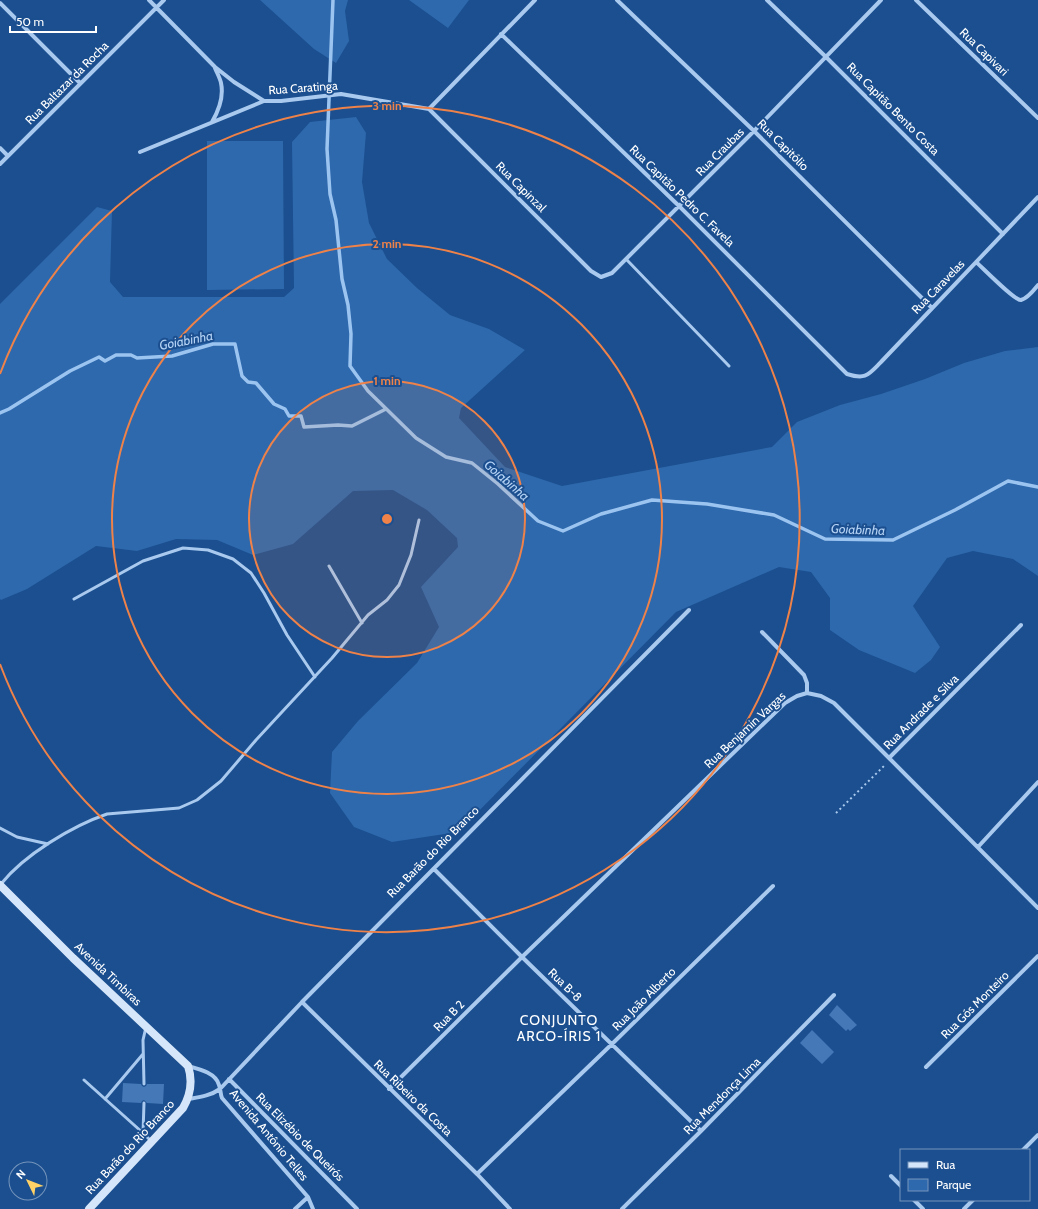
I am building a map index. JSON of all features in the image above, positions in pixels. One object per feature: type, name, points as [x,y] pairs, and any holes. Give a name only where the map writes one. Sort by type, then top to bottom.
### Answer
[{"type":"street","name":"Rua Caratinga","points":[[149,0],[215,67],[264,102],[281,102],[342,94],[429,109]]},
{"type":"street","name":"Rua Baltazar da Rocha","points":[[0,164],[164,0]]},
{"type":"street","points":[[429,109],[535,0]]},
{"type":"street","name":"Rua Capitólio","points":[[617,0],[754,131],[932,308]]},
{"type":"street","name":"Rua Capitão Bento Costa","points":[[767,0],[1003,234]]},
{"type":"street","name":"Rua Craubas","points":[[601,277],[612,273],[754,131],[881,0]]},
{"type":"street","name":"Rua Capivari","points":[[916,0],[1038,118]]},
{"type":"street","points":[[0,3],[80,83]]},
{"type":"street","name":"Rua Capitão Pedro C. Favela","points":[[501,34],[679,206],[847,374]]},
{"type":"street","points":[[212,122],[220,107],[222,96],[221,82],[215,67]]},
{"type":"street","points":[[140,152],[264,102]]},
{"type":"street","name":"Rua Capinzal","points":[[429,109],[591,271],[601,277]]},
{"type":"street","points":[[0,148],[8,156]]},
{"type":"street","name":"Rua Caravelas","points":[[847,374],[856,377],[867,375],[1038,197]]},
{"type":"street","points":[[976,262],[1012,296],[1019,300],[1022,300],[1038,286]]},
{"type":"street","name":"Rua Barão do Rio Branco","points":[[188,1099],[208,1096],[220,1089],[302,1002],[690,610]]},
{"type":"street","name":"Rua Andrade e Silva","points":[[889,758],[1021,625]]},
{"type":"street","points":[[762,632],[804,675],[808,693],[821,696],[834,703],[1038,908]]},
{"type":"street","name":"Rua Benjamin Vargas","points":[[522,957],[785,703],[797,696],[808,693]]},
{"type":"street","points":[[978,847],[1038,782]]},
{"type":"street","name":"Rua B-8","points":[[434,869],[701,1131]]},
{"type":"street","name":"Avenida Timbiras","points":[[0,886],[73,958],[188,1066]]},
{"type":"street","name":"Rua João Alberto","points":[[477,1174],[773,886]]},
{"type":"street","name":"Rua Gós Monteiro","points":[[926,1067],[1038,956]]},
{"type":"street","name":"Rua B 2","points":[[389,1089],[522,957]]},
{"type":"street","name":"Rua Mendonça Lima","points":[[622,1209],[701,1131],[834,995]]},
{"type":"street","name":"Rua Ribeiro da Costa","points":[[302,1002],[477,1174],[510,1209]]},
{"type":"street","name":"Rua Barão do Rio Branco","points":[[89,1209],[183,1108],[191,1091],[188,1066]]},
{"type":"street","name":"Avenida Antônio Telles","points":[[188,1066],[206,1072],[216,1080],[219,1084],[222,1098],[308,1197],[314,1209]]},
{"type":"street","name":"Rua Elizébio de Queirós","points":[[228,1079],[357,1209]]},
{"type":"street","points":[[1024,1149],[1038,1135]]},
{"type":"street","points":[[891,1176],[900,1185]]},
{"type":"street","points":[[296,1209],[308,1197]]},
{"type":"street","points":[[915,1201],[923,1209]]},
{"type":"street","points":[[964,1209],[972,1201]]},
{"type":"lane","points":[[626,259],[729,366]]},
{"type":"lane","points":[[0,886],[24,861],[48,844],[97,817],[107,814],[179,808],[197,800],[221,781],[256,740],[332,658],[368,615],[387,600],[399,585],[411,555],[419,520]]},
{"type":"lane","points":[[74,599],[143,561],[183,548],[208,550],[233,559],[250,573],[264,593],[286,636],[315,677]]},
{"type":"lane","points":[[329,566],[362,623]]},
{"type":"lane","points":[[0,828],[17,837],[48,844]]},
{"type":"lane","points":[[144,1084],[143,1040],[146,1026]]},
{"type":"lane","points":[[105,1098],[143,1054]]},
{"type":"lane","points":[[84,1080],[152,1142]]},
{"type":"lane","points":[[143,1133],[144,1103]]},
{"type":"path","name":"Rua Andrade e Silva","points":[[836,813],[878,773],[889,758]]},
{"type":"green space","points":[[260,0],[348,0],[345,11],[349,41],[336,63],[314,49]]},
{"type":"green space","points":[[409,0],[469,0],[448,28]]},
{"type":"green space","points":[[356,117],[366,133],[362,182],[369,223],[387,259],[417,288],[450,315],[489,329],[525,350],[461,408],[459,418],[505,467],[562,486],[772,447],[797,422],[840,405],[881,394],[925,379],[964,363],[1005,351],[1038,347],[1038,576],[1013,559],[973,551],[947,558],[913,606],[940,647],[931,660],[915,673],[859,650],[830,630],[830,598],[811,572],[779,567],[676,612],[458,832],[392,842],[354,827],[330,793],[332,752],[358,721],[417,663],[439,627],[421,587],[458,547],[457,538],[427,510],[393,490],[353,491],[293,544],[253,555],[217,540],[176,539],[137,551],[96,546],[27,589],[1,600],[0,304],[97,207],[112,211],[110,282],[123,297],[284,297],[294,288],[292,142],[310,122]]},
{"type":"green space","points":[[207,141],[283,141],[284,289],[207,290]]},
{"type":"building","points":[[837,1005],[857,1025],[850,1031],[848,1029],[846,1031],[829,1015]]},
{"type":"building","points":[[812,1030],[834,1052],[822,1064],[800,1043]]},
{"type":"building","points":[[123,1083],[141,1084],[144,1087],[147,1084],[164,1084],[163,1104],[147,1103],[144,1100],[141,1103],[122,1102]]},
{"type":"waterway","name":"Goiabinha","points":[[333,0],[327,149],[330,194],[336,220],[342,279],[348,305],[351,334],[350,366],[368,391],[416,438],[446,457],[472,463],[498,484],[538,521],[563,531],[601,514],[652,500],[707,504],[774,515],[825,539],[893,540],[955,510],[1008,481],[1038,487]]},
{"type":"waterway","name":"Goiabinha","points":[[0,413],[9,409],[70,371],[99,357],[105,361],[116,355],[131,355],[137,358],[172,356],[213,344],[235,344],[242,376],[248,382],[256,383],[274,404],[285,409],[289,416],[301,416],[304,427],[338,425],[352,426],[386,409]]},
{"type":"district","name":"CONJUNTO ARCO-ÍRIS 1","points":[[559,1028]]}]
